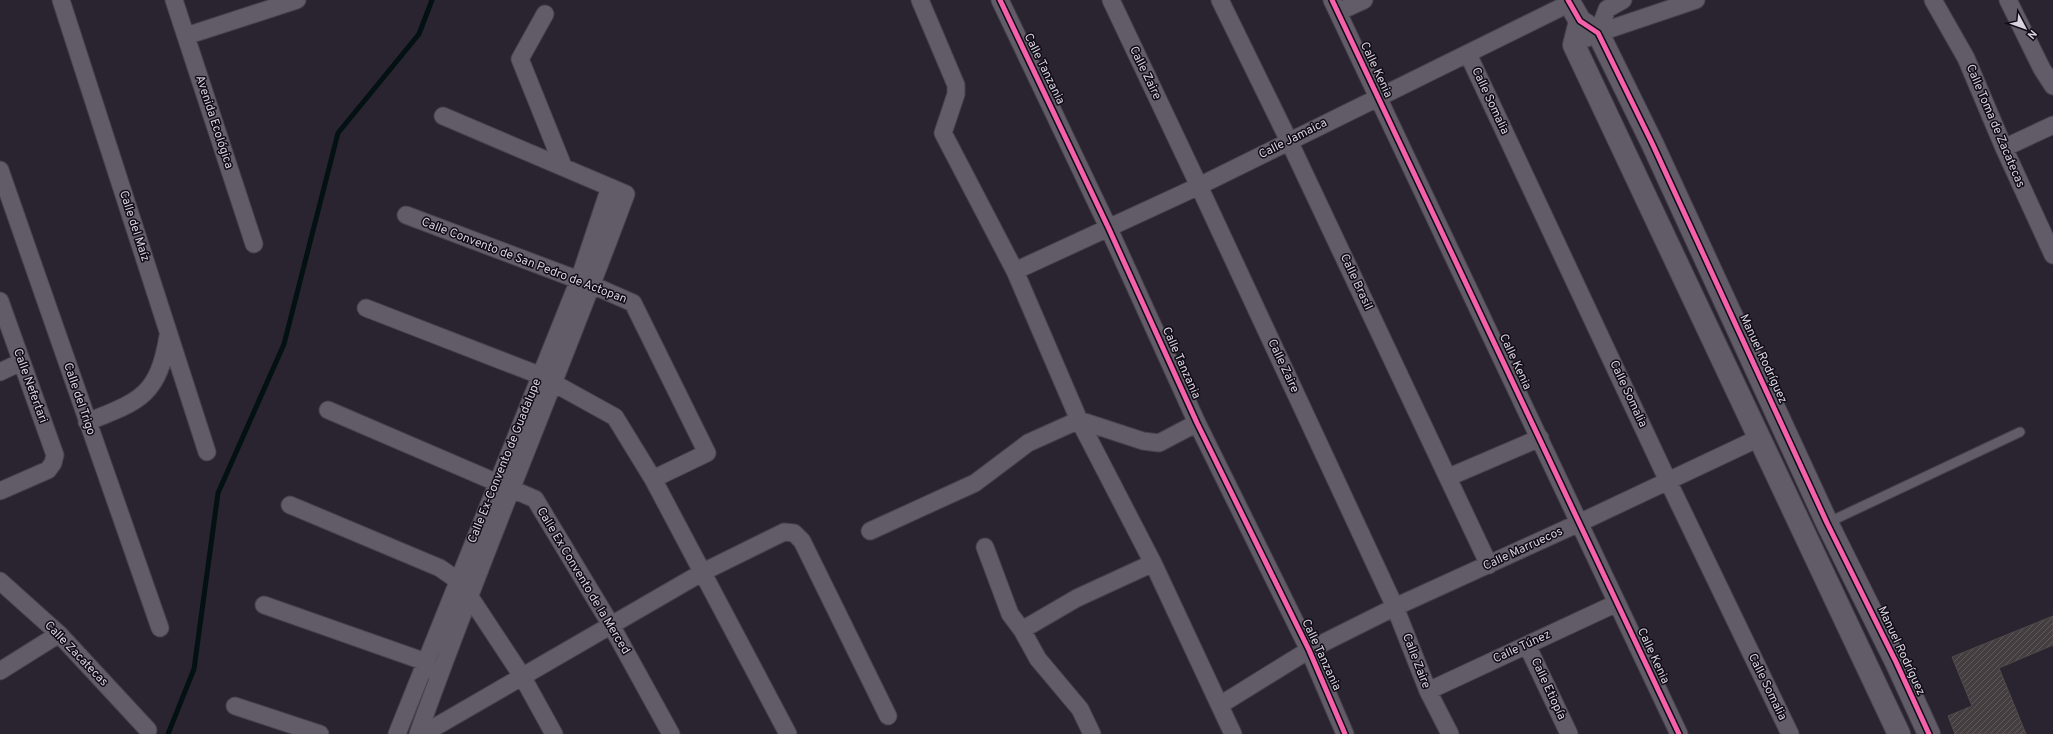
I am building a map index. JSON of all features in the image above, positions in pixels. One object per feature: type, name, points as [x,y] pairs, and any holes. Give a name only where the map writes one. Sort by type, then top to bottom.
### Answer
[{"type":"street","name":"Calle del Maíz","points":[[61,0],[207,452]]},
{"type":"street","name":"Avenida Ecológica","points":[[174,0],[254,244]]},
{"type":"street","points":[[186,36],[297,0]]},
{"type":"street","points":[[920,0],[956,85],[956,94],[944,133],[1015,271],[1079,420],[1153,564],[1233,734]]},
{"type":"street","name":"Calle Tanzania","points":[[1000,0],[1110,229],[1197,423],[1309,650],[1345,734]]},
{"type":"street","name":"Calle Zaire","points":[[1110,0],[1200,186],[1395,607],[1428,691],[1450,734]]},
{"type":"street","name":"Calle Brasil","points":[[1220,0],[1449,477],[1489,565]]},
{"type":"street","points":[[1335,6],[1364,0]]},
{"type":"street","points":[[1598,33],[1607,9],[1623,0]]},
{"type":"street","points":[[1574,45],[1598,33],[1696,0]]},
{"type":"street","name":"Calle Toma de Zacatecas","points":[[1933,0],[1966,58],[2004,148],[2053,255]]},
{"type":"street","points":[[2008,0],[2042,69],[2053,86]]},
{"type":"street","name":"Calle Kenia","points":[[1335,6],[1540,438],[1678,734]]},
{"type":"street","points":[[1573,8],[1598,33]]},
{"type":"street","points":[[1573,8],[1574,45],[1899,734]]},
{"type":"street","name":"Calle Jamaica","points":[[1015,271],[1110,229],[1200,186],[1468,54],[1573,8]]},
{"type":"street","points":[[545,14],[520,59],[563,166]]},
{"type":"street","name":"Manuel Rodríguez","points":[[1598,33],[1652,143],[1827,523],[1896,662],[1929,734]]},
{"type":"street","name":"Calle Somalia","points":[[1468,54],[1668,481],[1790,734]]},
{"type":"street","points":[[443,116],[610,187]]},
{"type":"street","points":[[2004,148],[2053,125]]},
{"type":"street","name":"Calle del Trigo","points":[[0,170],[160,628]]},
{"type":"street","name":"Calle Ex-Convento de Guadalupe","points":[[418,734],[469,596],[504,486],[546,378],[626,194],[610,187],[586,283]]},
{"type":"street","name":"Calle Convento de San Pedro de Actopan","points":[[406,215],[586,283],[634,303],[706,453],[653,479]]},
{"type":"street","name":"Calle Nefertari","points":[[0,301],[55,456],[53,463],[48,470],[0,491]]},
{"type":"street","points":[[366,308],[546,378],[615,416],[653,479],[788,734]]},
{"type":"street","points":[[87,422],[128,406],[143,395],[156,378],[162,365],[169,334]]},
{"type":"street","points":[[0,372],[21,362]]},
{"type":"street","name":"Calle Ex Convento de la Merced","points":[[328,410],[535,499],[611,625],[671,734]]},
{"type":"street","points":[[870,531],[975,483],[1028,443],[1079,420],[1143,441],[1158,443],[1197,423]]},
{"type":"street","points":[[1449,477],[1540,438]]},
{"type":"street","name":"Calle Marruecos","points":[[1220,705],[1309,650],[1395,607],[1489,565],[1759,438]]},
{"type":"street","name":"Calle Ex-Convento de Guadalupe","points":[[397,734],[458,580],[504,486]]},
{"type":"street","points":[[290,505],[440,568],[458,580],[522,676],[554,734]]},
{"type":"street","points":[[423,734],[703,572],[784,532],[794,533],[802,541],[888,716]]},
{"type":"street","points":[[985,547],[1010,614],[1022,630],[1038,659],[1080,709],[1092,734]]},
{"type":"street","points":[[1022,630],[1077,598],[1153,564]]},
{"type":"street","name":"Calle Zacatecas","points":[[0,581],[59,634],[148,730]]},
{"type":"street","name":"Calle Túnez","points":[[1428,691],[1617,603]]},
{"type":"street","points":[[264,605],[426,662],[437,680]]},
{"type":"street","points":[[0,671],[59,634]]},
{"type":"street","name":"Calle Etiopía","points":[[1527,645],[1569,734]]},
{"type":"street","points":[[235,706],[320,734]]},
{"type":"lane","points":[[1827,523],[2020,432]]},
{"type":"building","points":[[2053,616],[2053,645],[1999,668],[2026,734],[1955,734],[1948,716],[1972,706],[1952,657]]},
{"type":"waterway","points":[[168,734],[194,669],[218,493],[284,344],[338,133],[419,34],[432,0]]},
{"type":"cycle path","points":[[1000,0],[1109,229],[1197,423],[1309,650],[1345,734]]},
{"type":"cycle path","points":[[1332,0],[1679,734]]},
{"type":"cycle path","points":[[1568,0],[1580,21],[1598,33],[1652,143],[1827,523],[1896,662],[1929,734]]}]
